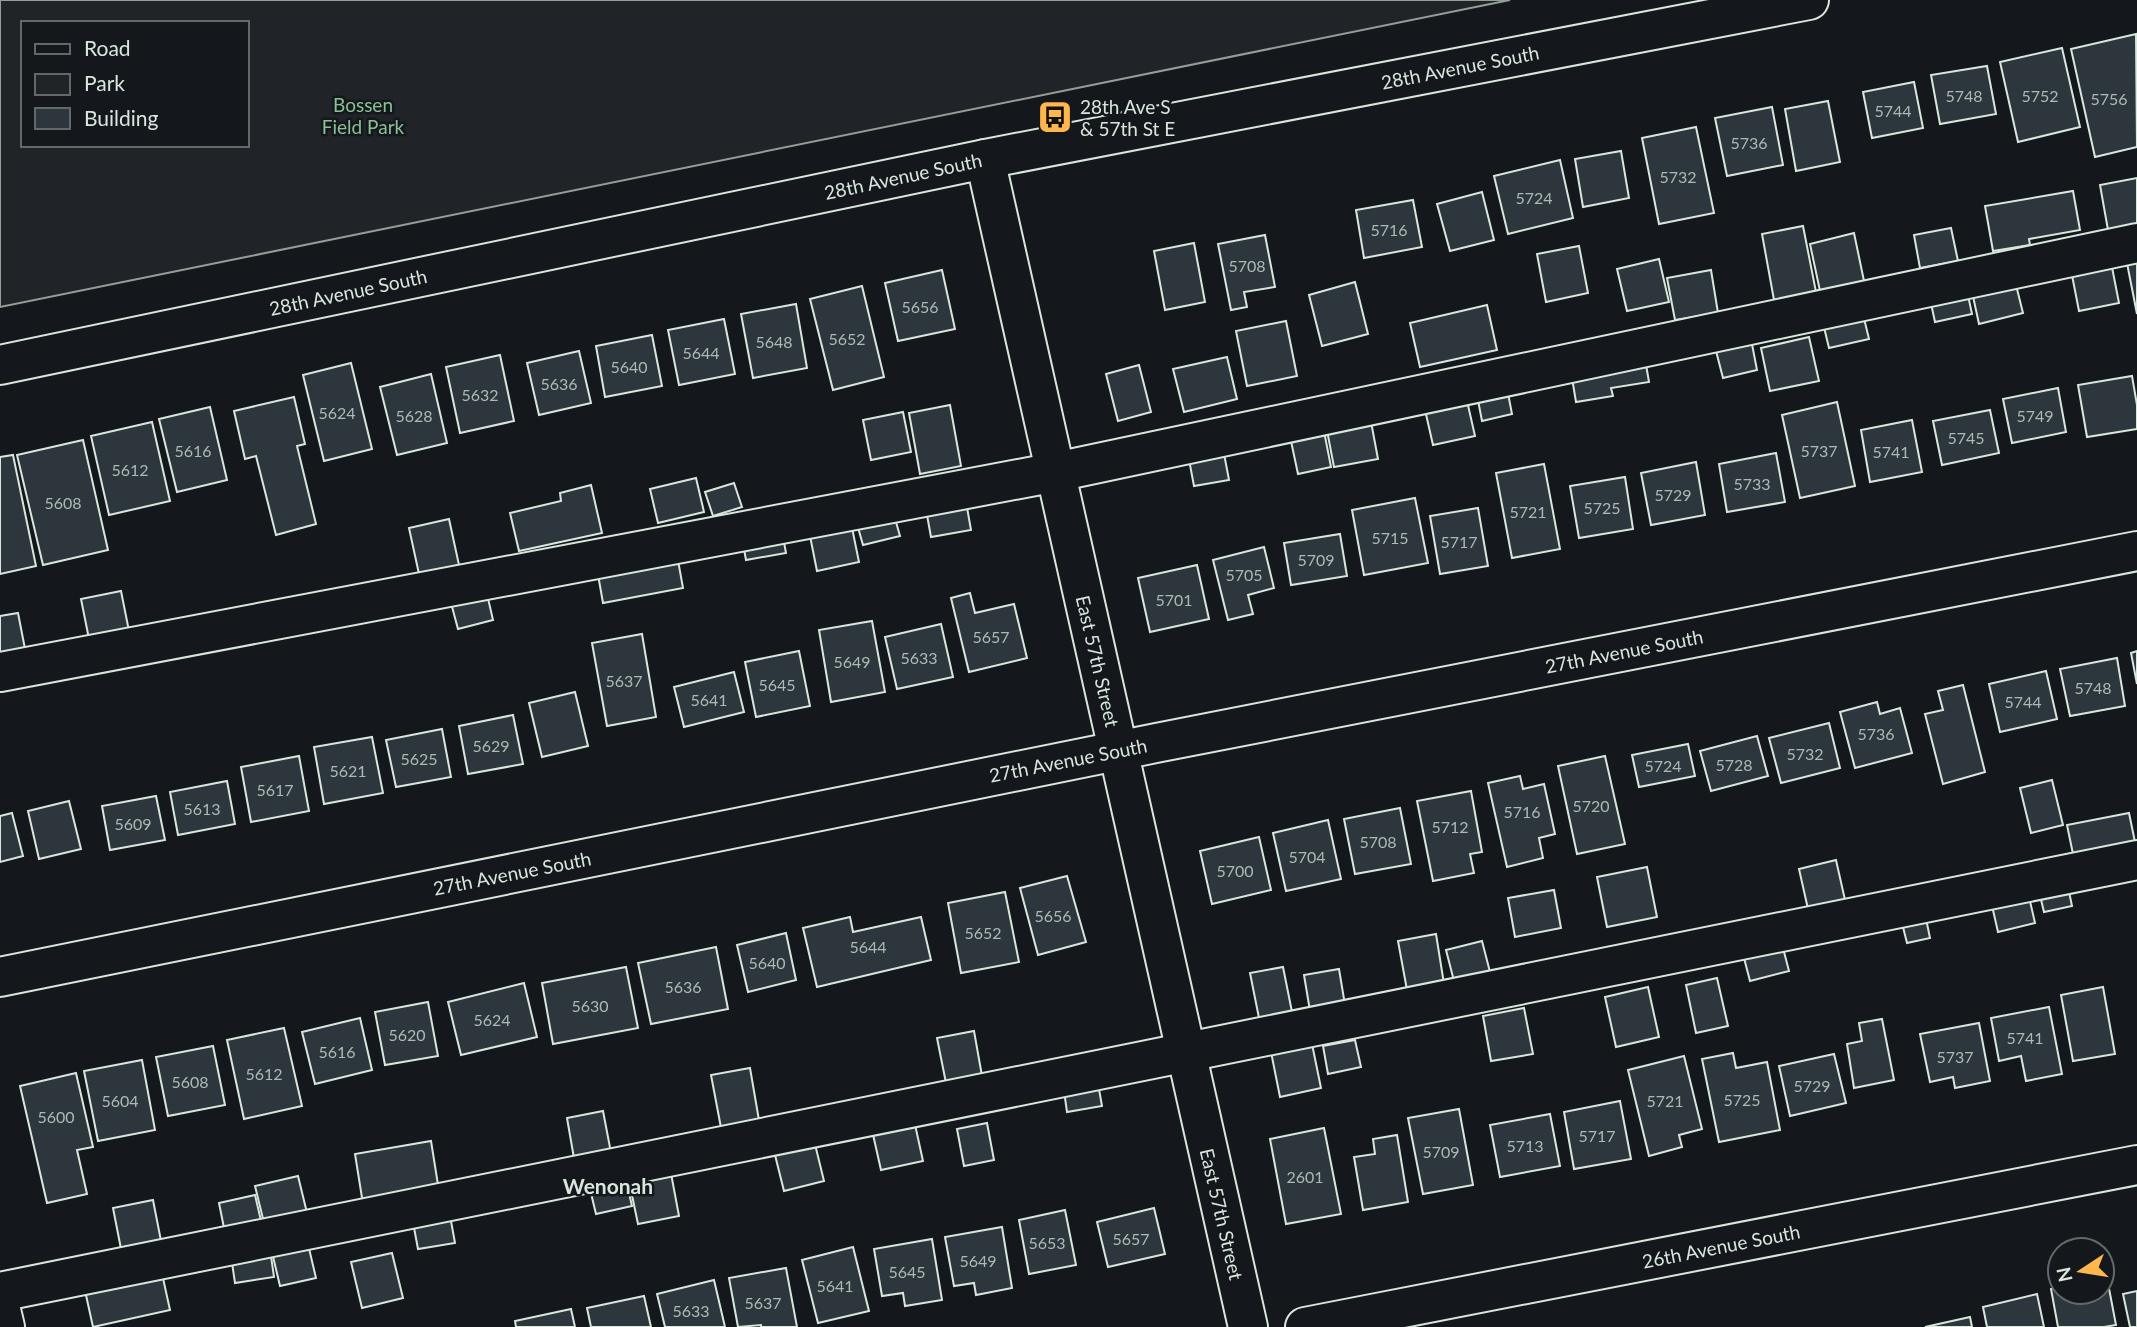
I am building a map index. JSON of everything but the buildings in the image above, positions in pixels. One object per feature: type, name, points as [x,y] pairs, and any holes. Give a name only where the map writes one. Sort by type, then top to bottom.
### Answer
[{"type":"street","name":"28th Avenue South","points":[[0,365],[985,159],[1809,0]]},
{"type":"street","name":"East 57th Street","points":[[985,159],[1248,1327]]},
{"type":"street","points":[[0,672],[1056,472],[2137,243]]},
{"type":"street","name":"27th Avenue South","points":[[0,977],[1118,750],[2137,551]]},
{"type":"street","points":[[0,1292],[2137,860]]},
{"type":"street","name":"26th Avenue South","points":[[1305,1327],[2137,1165]]},
{"type":"street","points":[[0,1306],[5,1327]]},
{"type":"green space","name":"Bossen Field Park","points":[[0,0],[1510,0],[0,307]]},
{"type":"place","name":"28th Ave S & 57th St E","points":[[1055,117]]},
{"type":"district","name":"Wenonah","points":[[608,1185]]}]
